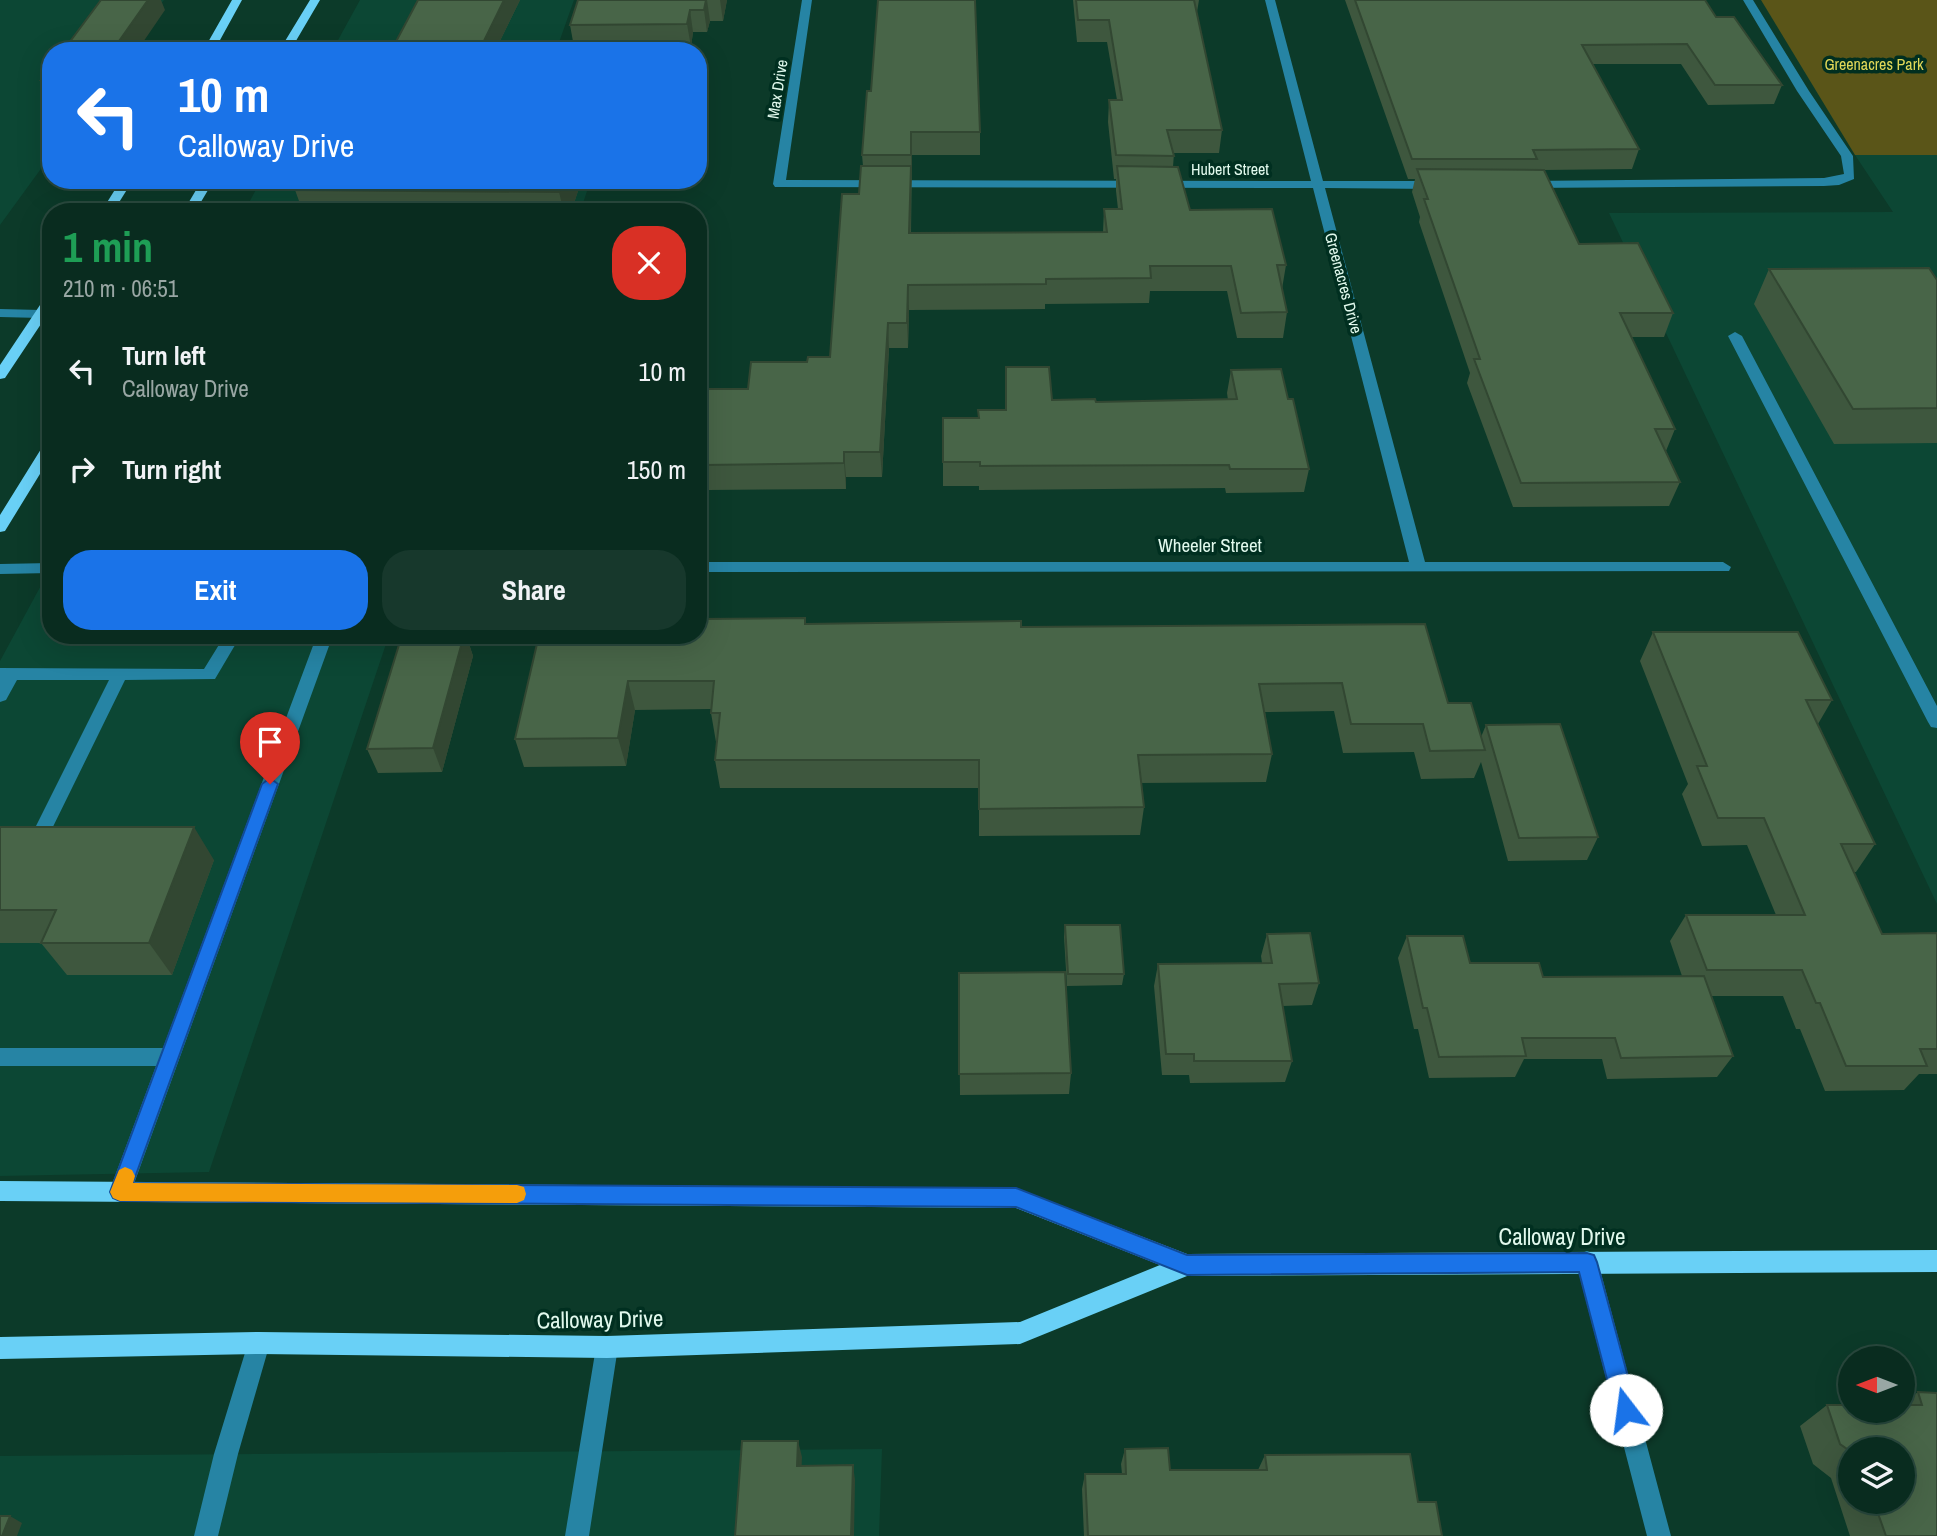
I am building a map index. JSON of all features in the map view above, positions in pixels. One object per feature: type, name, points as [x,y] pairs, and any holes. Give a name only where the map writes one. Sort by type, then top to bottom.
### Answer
[{"type":"main road","points":[[213,42],[237,0]]},
{"type":"main road","points":[[289,42],[315,0]]},
{"type":"main road","points":[[0,375],[41,314]]},
{"type":"main road","points":[[0,527],[42,468]]},
{"type":"main road","name":"Calloway Drive","points":[[0,1191],[1016,1198],[1187,1265]]},
{"type":"main road","name":"Calloway Drive","points":[[0,1348],[259,1343],[607,1347],[1020,1333],[1187,1265],[1937,1261]]},
{"type":"street","name":"Max Drive","points":[[779,184],[807,0]]},
{"type":"street","name":"Greenacres Drive","points":[[1270,0],[1418,566]]},
{"type":"street","points":[[1514,185],[1824,182],[1839,181],[1850,176],[1847,156],[1803,91],[1748,0]]},
{"type":"street","name":"Hubert Street","points":[[779,184],[1444,185]]},
{"type":"street","points":[[0,313],[41,314]]},
{"type":"street","points":[[1735,335],[1937,722]]},
{"type":"street","name":"Wheeler Street","points":[[707,567],[1723,567]]},
{"type":"street","points":[[0,569],[42,568]]},
{"type":"street","points":[[0,696],[6,674],[209,675],[228,644]]},
{"type":"street","points":[[120,1192],[323,644]]},
{"type":"street","points":[[39,838],[120,674]]},
{"type":"street","points":[[0,1057],[169,1057]]},
{"type":"street","points":[[1587,1262],[1659,1536]]},
{"type":"street","points":[[206,1536],[226,1454],[259,1343]]},
{"type":"street","points":[[577,1536],[607,1347]]},
{"type":"shaded area","points":[[0,0],[164,0],[134,42],[42,42],[42,167],[0,225]]},
{"type":"shaded area","points":[[360,0],[574,0],[559,42],[337,42]]},
{"type":"shaded area","points":[[1855,155],[1937,155],[1937,904],[1609,213],[1893,212]]},
{"type":"shaded area","points":[[256,189],[588,189],[583,203],[249,203]]},
{"type":"shaded area","points":[[42,584],[42,644],[386,644],[209,1172],[0,1176],[0,661]]},
{"type":"shaded area","points":[[882,1449],[879,1536],[0,1536],[0,1456]]},
{"type":"green space","name":"Greenacres Park","points":[[1761,0],[1937,0],[1937,155],[1855,155]]},
{"type":"building","points":[[101,0],[148,0],[118,42],[70,42]]},
{"type":"building","points":[[418,0],[504,0],[483,42],[396,42]]},
{"type":"building","points":[[578,0],[706,0],[704,10],[690,10],[687,24],[570,25]]},
{"type":"building","points":[[878,0],[975,0],[980,132],[911,132],[911,155],[862,155],[867,91],[871,91]]},
{"type":"building","points":[[1076,0],[1194,0],[1222,130],[1167,130],[1174,156],[1116,155],[1109,100],[1122,100],[1109,20],[1078,20]]},
{"type":"building","points":[[1355,0],[1705,0],[1716,17],[1734,17],[1782,85],[1715,85],[1687,44],[1582,45],[1639,149],[1533,150],[1537,159],[1412,159]]},
{"type":"building","points":[[861,166],[911,166],[909,233],[1107,232],[1104,209],[1122,209],[1117,166],[1178,167],[1190,210],[1272,209],[1286,265],[1277,265],[1287,312],[1241,313],[1231,266],[1150,266],[1151,278],[1046,279],[1046,284],[908,285],[907,323],[888,323],[880,452],[844,452],[844,463],[707,465],[707,389],[748,389],[751,362],[807,362],[808,357],[830,357],[842,194],[859,194]]},
{"type":"building","points":[[1417,169],[1544,170],[1579,244],[1638,243],[1673,313],[1620,313],[1675,429],[1655,429],[1680,482],[1521,483],[1474,359],[1480,359],[1424,199],[1428,199]]},
{"type":"building","points":[[296,189],[560,189],[559,192]]},
{"type":"building","points":[[1929,268],[1937,280],[1937,408],[1853,409],[1769,269]]},
{"type":"building","points":[[1006,367],[1049,367],[1052,400],[1095,399],[1096,402],[1237,399],[1231,370],[1281,369],[1288,399],[1293,399],[1309,469],[1230,469],[1229,465],[980,466],[980,462],[943,462],[943,418],[979,418],[978,410],[1006,410]]},
{"type":"building","points":[[805,618],[805,624],[1021,621],[1021,627],[1425,624],[1448,703],[1471,703],[1485,750],[1430,751],[1423,724],[1351,724],[1342,683],[1259,684],[1272,754],[1138,755],[1144,807],[979,809],[979,760],[715,760],[720,713],[711,713],[714,681],[628,681],[618,738],[515,739],[537,644],[707,644],[707,619]]},
{"type":"building","points":[[1653,632],[1798,632],[1832,700],[1806,700],[1875,844],[1841,844],[1882,934],[1937,933],[1937,1049],[1920,1049],[1927,1066],[1846,1066],[1820,1003],[1816,1003],[1802,970],[1707,970],[1686,915],[1805,915],[1764,818],[1718,818],[1697,766],[1707,766]]},
{"type":"building","points":[[399,644],[462,644],[433,748],[367,749]]},
{"type":"building","points":[[1560,724],[1598,837],[1519,838],[1486,725]]},
{"type":"building","points":[[0,827],[194,827],[149,943],[41,943],[56,910],[0,910]]},
{"type":"building","points":[[1065,925],[1120,925],[1124,974],[1068,974]]},
{"type":"building","points":[[1310,933],[1319,983],[1279,984],[1292,1061],[1194,1061],[1194,1054],[1166,1054],[1158,964],[1272,963],[1267,934]]},
{"type":"building","points":[[1407,936],[1463,936],[1470,963],[1539,963],[1543,977],[1704,976],[1733,1056],[1621,1058],[1615,1038],[1522,1038],[1526,1056],[1439,1057],[1427,1008],[1423,1008]]},
{"type":"building","points":[[1065,972],[1071,1073],[959,1074],[959,973]]},
{"type":"building","points":[[1918,1392],[1937,1393],[1937,1536],[1886,1536],[1878,1514],[1915,1514],[1915,1437],[1838,1438],[1827,1405],[1838,1405],[1838,1423],[1915,1423],[1915,1405],[1922,1405]]},
{"type":"building","points":[[742,1441],[798,1441],[797,1466],[853,1465],[851,1536],[735,1536]]},
{"type":"building","points":[[1168,1448],[1170,1470],[1267,1470],[1265,1455],[1410,1454],[1418,1502],[1436,1502],[1442,1536],[1088,1536],[1085,1474],[1126,1474],[1125,1449]]},
{"type":"building","points":[[0,1516],[10,1516],[2,1536],[0,1536]]},
{"type":"slow traffic","points":[[125,1176],[120,1192],[517,1194]]},
{"type":"route","points":[[270,784],[120,1192],[1016,1198],[1187,1265],[1587,1262],[1626,1410]]}]
